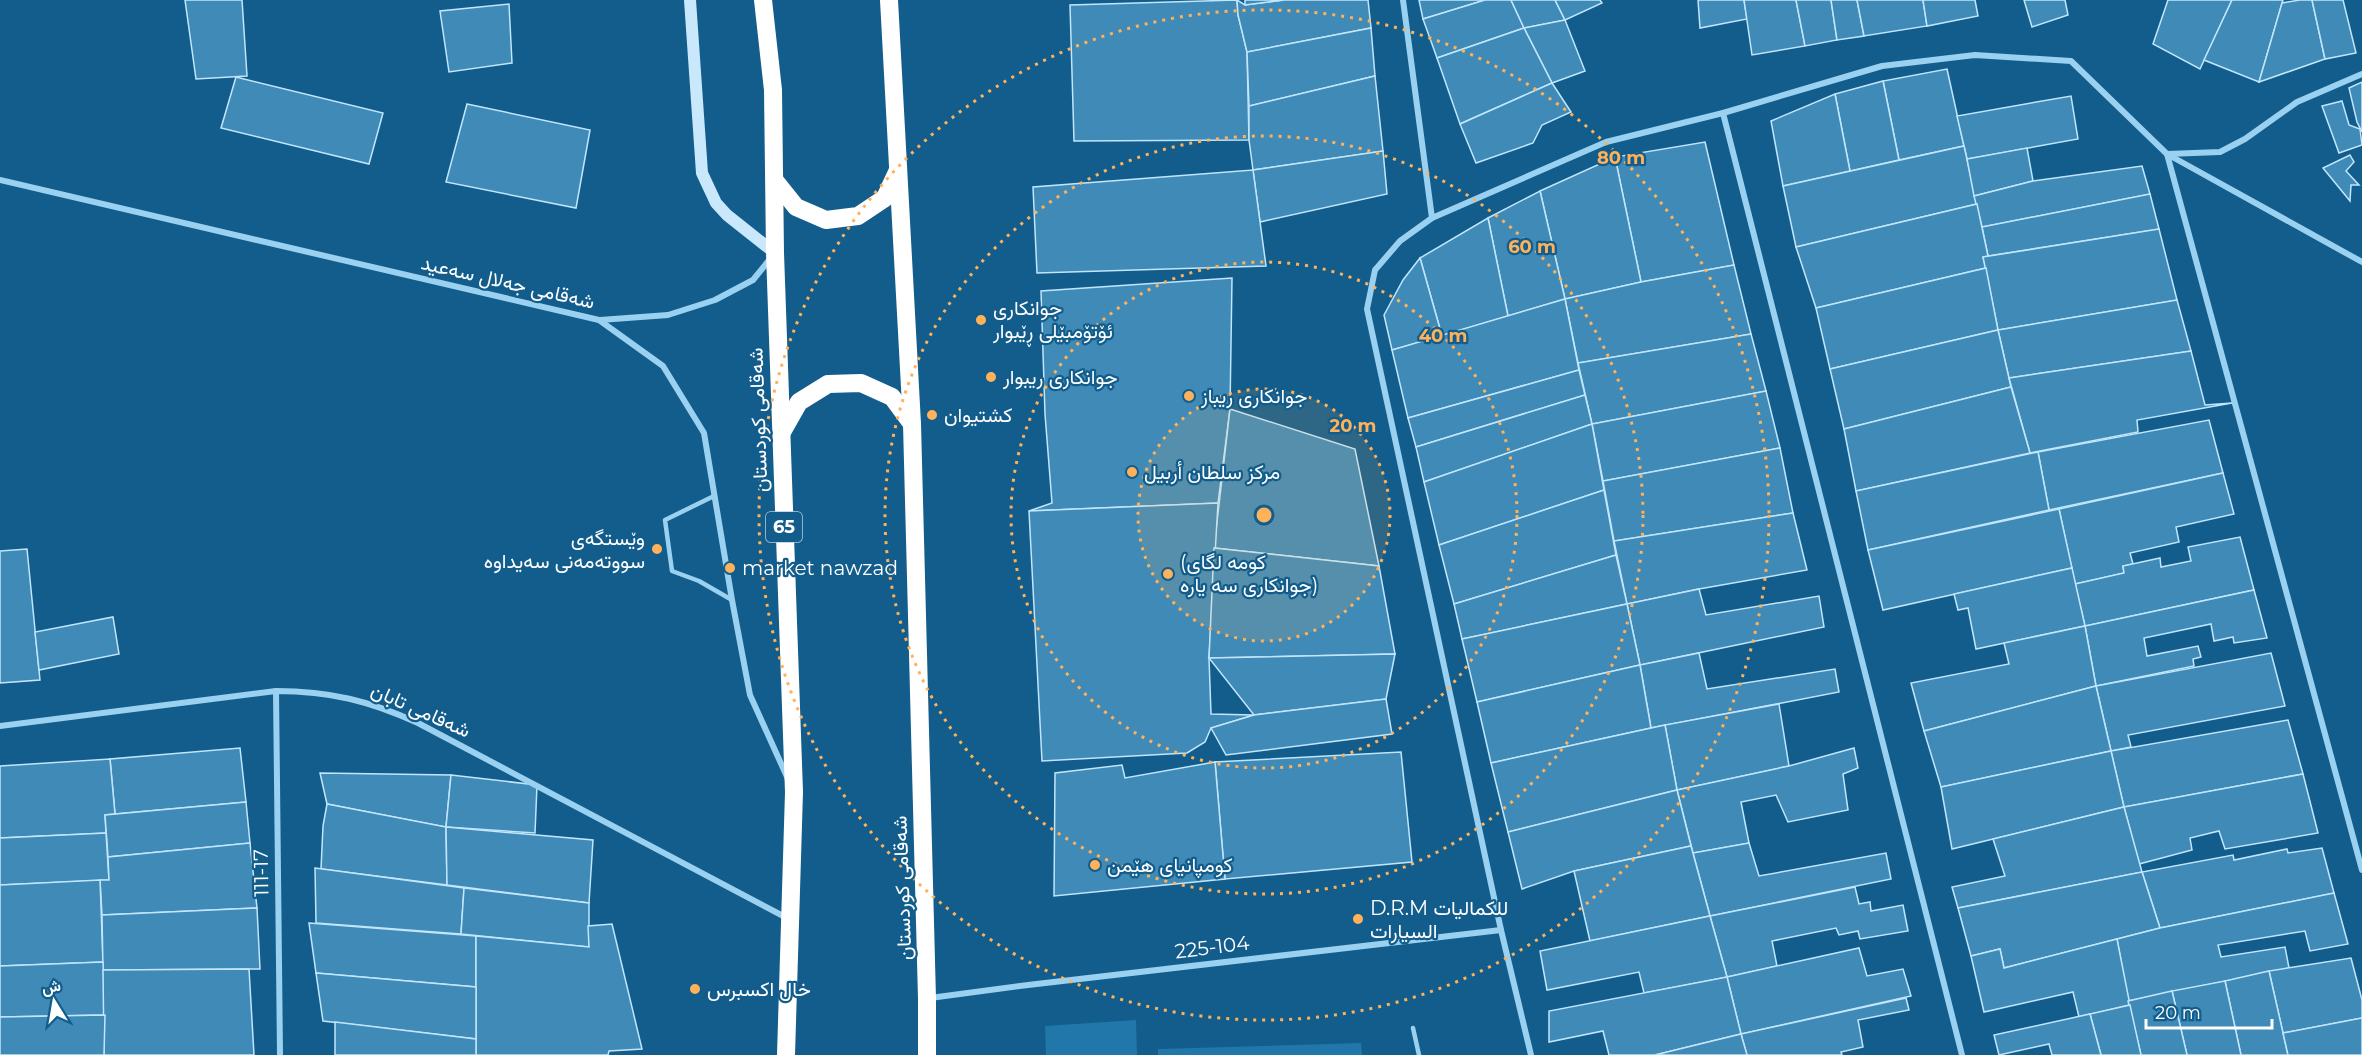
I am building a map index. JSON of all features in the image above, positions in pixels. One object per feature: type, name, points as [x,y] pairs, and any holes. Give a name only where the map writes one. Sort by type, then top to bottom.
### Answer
[{"type":"highway","name":"شەقامی کوردستان","points":[[763,0],[773,90],[776,182],[775,253],[794,792],[786,1055]]},
{"type":"highway","name":"شەقامی کوردستان","points":[[889,0],[912,424],[927,1055]]},
{"type":"highway","points":[[776,182],[796,207],[826,220],[847,218],[858,216],[885,198],[898,168]]},
{"type":"highway","points":[[782,432],[799,402],[828,384],[861,383],[892,397],[912,424]]},
{"type":"main road","points":[[690,0],[702,173],[707,189],[722,209],[775,253]]},
{"type":"street","points":[[1403,0],[1432,218]]},
{"type":"street","points":[[1531,1055],[1501,930],[1367,309],[1375,270],[1400,241],[1432,218],[1606,142],[1723,112],[1882,66],[1975,55],[2071,61],[2168,154],[2362,262]]},
{"type":"street","points":[[2168,154],[2220,152],[2245,140],[2297,102],[2362,74]]},
{"type":"street","points":[[1723,112],[1962,1055]]},
{"type":"street","points":[[2168,154],[2362,870]]},
{"type":"street","name":"شەقامی جەلال سەعید","points":[[0,180],[599,320],[663,366],[704,433],[750,696],[794,792]]},
{"type":"street","points":[[599,320],[668,315],[715,300],[753,280],[775,253]]},
{"type":"street","name":"شەقامی تابان","points":[[0,726],[276,691],[302,691],[345,697],[390,710],[578,806],[789,919]]},
{"type":"street","name":"111-17","points":[[276,691],[280,1055]]},
{"type":"street","name":"225-104","points":[[927,999],[1028,985],[1501,930]]},
{"type":"lane","points":[[714,496],[665,520],[672,571],[699,581],[732,600]]},
{"type":"lane","points":[[1413,1028],[1419,1055]]},
{"type":"shaded area","points":[[1136,1020],[1137,1055],[1046,1055],[1045,1026]]},
{"type":"shaded area","points":[[1361,1043],[1362,1055],[1158,1055],[1158,1049]]},
{"type":"building","points":[[185,0],[242,0],[247,76],[196,79]]},
{"type":"building","points":[[1237,0],[1238,15],[1247,52],[1249,140],[1074,141],[1070,5]]},
{"type":"building","points":[[1237,0],[1245,5],[1284,0],[1368,0],[1371,28],[1247,52],[1238,15]]},
{"type":"building","points":[[1245,0],[1284,0],[1245,5]]},
{"type":"building","points":[[1419,0],[1485,0],[1423,19]]},
{"type":"building","points":[[1485,0],[1511,0],[1524,28],[1437,58],[1423,19]]},
{"type":"building","points":[[1511,0],[1555,0],[1565,20],[1524,28]]},
{"type":"building","points":[[1555,0],[1600,0],[1602,3],[1565,20]]},
{"type":"building","points":[[1698,0],[1744,0],[1747,19],[1700,28]]},
{"type":"building","points":[[1744,0],[1796,0],[1805,46],[1752,55]]},
{"type":"building","points":[[1796,0],[1831,0],[1837,40],[1805,46]]},
{"type":"building","points":[[1831,0],[1857,0],[1864,36],[1837,40]]},
{"type":"building","points":[[1857,0],[1923,0],[1927,26],[1864,36]]},
{"type":"building","points":[[1923,0],[1975,0],[1978,16],[1927,26]]},
{"type":"building","points":[[2024,0],[2065,0],[2068,15],[2032,27]]},
{"type":"building","points":[[2168,0],[2232,0],[2200,69],[2153,44]]},
{"type":"building","points":[[2232,0],[2283,0],[2259,82],[2204,60]]},
{"type":"building","points":[[2312,0],[2325,59],[2259,82],[2282,3]]},
{"type":"building","points":[[2312,0],[2343,0],[2356,53],[2325,59]]},
{"type":"building","points":[[509,4],[512,63],[449,72],[440,11]]},
{"type":"building","points":[[1565,20],[1585,71],[1552,83],[1524,28]]},
{"type":"building","points":[[1371,28],[1375,76],[1249,106],[1247,52]]},
{"type":"building","points":[[1524,28],[1552,83],[1460,124],[1437,58]]},
{"type":"building","points":[[1947,69],[1964,146],[1899,160],[1883,81]]},
{"type":"building","points":[[1375,76],[1383,151],[1253,170],[1249,140],[1249,106]]},
{"type":"building","points":[[236,77],[383,113],[369,164],[221,128]]},
{"type":"building","points":[[1883,81],[1899,160],[1850,171],[1835,94]]},
{"type":"building","points":[[2362,82],[2362,132],[2357,122],[2349,88]]},
{"type":"building","points":[[1552,83],[1571,112],[1542,125],[1533,143],[1476,163],[1460,124]]},
{"type":"building","points":[[1835,94],[1850,171],[1783,186],[1771,121]]},
{"type":"building","points":[[2071,96],[2078,139],[1967,159],[1957,116]]},
{"type":"building","points":[[2342,101],[2349,125],[2360,129],[2362,145],[2339,153],[2322,106]]},
{"type":"building","points":[[467,104],[590,130],[576,208],[446,182]]},
{"type":"building","points":[[1705,142],[1734,265],[1641,282],[1615,157]]},
{"type":"building","points":[[1964,146],[1977,204],[1796,247],[1783,186]]},
{"type":"building","points":[[2027,148],[2033,181],[1974,196],[1967,159]]},
{"type":"building","points":[[1383,151],[1387,194],[1260,222],[1253,170]]},
{"type":"building","points":[[2350,155],[2354,162],[2346,171],[2359,185],[2351,185],[2350,201],[2323,168]]},
{"type":"building","points":[[1615,157],[1641,282],[1565,299],[1540,191]]},
{"type":"building","points":[[2142,166],[2150,194],[1982,227],[1974,196],[2033,181]]},
{"type":"building","points":[[1253,170],[1266,266],[1037,273],[1033,187]]},
{"type":"building","points":[[1540,191],[1565,299],[1508,316],[1488,218]]},
{"type":"building","points":[[2150,194],[2159,229],[1988,256],[1982,227]]},
{"type":"building","points":[[1977,204],[1988,256],[1983,257],[1986,268],[1816,308],[1796,247]]},
{"type":"building","points":[[1488,218],[1508,316],[1442,336],[1420,258]]},
{"type":"building","points":[[2159,229],[2177,300],[1998,330],[1983,257]]},
{"type":"building","points":[[1420,258],[1442,336],[1392,350],[1384,315],[1403,280]]},
{"type":"building","points":[[1734,265],[1751,334],[1578,363],[1565,299]]},
{"type":"building","points":[[1986,268],[1998,330],[1830,369],[1816,308]]},
{"type":"building","points":[[1232,278],[1230,409],[1218,503],[1029,511],[1052,503],[1045,414],[1041,291]]},
{"type":"building","points":[[1565,299],[1579,370],[1408,418],[1392,350]]},
{"type":"building","points":[[2177,300],[2191,351],[2009,378],[1998,330]]},
{"type":"building","points":[[1998,330],[2011,387],[1844,429],[1830,369]]},
{"type":"building","points":[[1751,334],[1766,391],[1592,424],[1578,363]]},
{"type":"building","points":[[2191,351],[2205,405],[2232,403],[2137,420],[2138,432],[2030,453],[2009,378]]},
{"type":"building","points":[[1579,370],[1585,395],[1416,447],[1408,418]]},
{"type":"building","points":[[2011,387],[2030,453],[1856,491],[1844,429]]},
{"type":"building","points":[[1766,391],[1780,448],[1603,481],[1592,424]]},
{"type":"building","points":[[1585,395],[1592,424],[1424,482],[1416,447]]},
{"type":"building","points":[[1230,409],[1355,449],[1379,566],[1214,548]]},
{"type":"building","points":[[2209,420],[2223,473],[2049,510],[2038,452]]},
{"type":"building","points":[[1592,424],[1604,490],[1439,545],[1424,482]]},
{"type":"building","points":[[1780,448],[1793,513],[1614,541],[1603,481]]},
{"type":"building","points":[[2038,452],[2049,510],[1868,550],[1856,491]]},
{"type":"building","points":[[2223,473],[2234,514],[2176,527],[2179,542],[2130,553],[2133,564],[2123,566],[2124,573],[2075,584],[2059,509]]},
{"type":"building","points":[[1604,490],[1616,555],[1454,604],[1439,545]]},
{"type":"building","points":[[1218,503],[1209,658],[1211,714],[1254,715],[1211,728],[1205,742],[1187,753],[1042,761],[1029,511]]},
{"type":"building","points":[[2059,509],[2072,568],[1883,610],[1868,550]]},
{"type":"building","points":[[1793,513],[1807,570],[1627,604],[1614,541]]},
{"type":"building","points":[[2240,537],[2254,590],[2085,626],[2075,584],[2124,573],[2123,566],[2160,558],[2161,567],[2191,561],[2188,547]]},
{"type":"building","points":[[1214,548],[1379,566],[1395,654],[1209,658]]},
{"type":"building","points":[[27,549],[40,680],[0,683],[0,551]]},
{"type":"building","points":[[1616,555],[1627,604],[1462,639],[1454,604]]},
{"type":"building","points":[[2072,568],[2085,626],[1976,649],[1968,608],[1958,610],[1954,594]]},
{"type":"building","points":[[1699,589],[1706,615],[1819,596],[1824,627],[1640,665],[1627,604]]},
{"type":"building","points":[[2254,590],[2267,638],[2234,643],[2233,637],[2214,641],[2211,624],[2144,638],[2147,656],[2198,646],[2201,657],[2193,659],[2194,666],[2096,686],[2085,626]]},
{"type":"building","points":[[1627,604],[1640,665],[1477,702],[1462,639]]},
{"type":"building","points":[[113,617],[119,654],[39,670],[35,632]]},
{"type":"building","points":[[2085,626],[2096,686],[1924,731],[1911,683],[2009,664],[2004,643]]},
{"type":"building","points":[[1699,653],[1707,689],[1835,669],[1839,692],[1651,728],[1640,665]]},
{"type":"building","points":[[2271,653],[2285,706],[2128,735],[2131,747],[2111,751],[2096,686]]},
{"type":"building","points":[[1395,654],[1386,699],[1254,715],[1209,658]]},
{"type":"building","points":[[1640,665],[1651,728],[1491,763],[1477,702]]},
{"type":"building","points":[[2096,686],[2111,751],[1941,787],[1924,731]]},
{"type":"building","points":[[1386,699],[1392,734],[1226,755],[1211,728],[1254,715]]},
{"type":"building","points":[[1779,704],[1789,766],[1677,790],[1665,725]]},
{"type":"building","points":[[2288,720],[2303,774],[2124,807],[2111,751]]},
{"type":"building","points":[[1665,725],[1677,790],[1508,832],[1491,763]]},
{"type":"building","points":[[240,748],[246,802],[115,814],[110,759]]},
{"type":"building","points":[[1854,748],[1858,768],[1843,774],[1848,810],[1788,822],[1776,795],[1741,802],[1749,843],[1693,853],[1677,790],[1789,766]]},
{"type":"building","points":[[2111,751],[2124,807],[1952,849],[1941,787]]},
{"type":"building","points":[[1401,752],[1412,862],[1225,879],[1215,762]]},
{"type":"building","points":[[110,759],[115,814],[105,815],[106,833],[0,838],[0,766]]},
{"type":"building","points":[[1215,762],[1225,879],[1054,896],[1055,773],[1122,765],[1125,778]]},
{"type":"building","points":[[320,773],[451,775],[446,827],[327,804]]},
{"type":"building","points":[[2303,774],[2318,833],[2225,849],[2219,831],[2190,838],[2192,850],[2139,864],[2124,807]]},
{"type":"building","points":[[451,775],[537,785],[535,833],[446,827]]},
{"type":"building","points":[[1677,790],[1691,846],[1574,871],[1522,889],[1508,832]]},
{"type":"building","points":[[246,802],[250,843],[108,857],[105,815]]},
{"type":"building","points":[[327,804],[446,827],[447,885],[321,869],[323,826]]},
{"type":"building","points":[[2124,807],[2142,872],[1958,908],[1952,887],[2005,876],[1993,839]]},
{"type":"building","points":[[446,827],[593,840],[589,903],[447,885]]},
{"type":"building","points":[[106,833],[109,880],[0,885],[0,838]]},
{"type":"building","points":[[250,843],[257,908],[102,915],[100,880],[109,880],[108,857]]},
{"type":"building","points":[[1749,843],[1759,876],[1886,853],[1891,879],[1710,916],[1693,853]]},
{"type":"building","points":[[1691,846],[1710,916],[1590,941],[1574,871]]},
{"type":"building","points":[[2322,848],[2334,893],[2160,928],[2142,872],[2233,855],[2234,860],[2287,849],[2288,853]]},
{"type":"building","points":[[315,868],[464,888],[461,934],[316,923]]},
{"type":"building","points":[[2142,872],[2160,928],[2004,968],[2000,949],[1971,956],[1958,908]]},
{"type":"building","points":[[100,880],[103,962],[0,966],[0,885]]},
{"type":"building","points":[[1855,887],[1859,904],[1870,902],[1871,911],[1903,905],[1908,931],[1860,939],[1858,931],[1839,935],[1836,928],[1772,941],[1777,966],[1727,977],[1710,916]]},
{"type":"building","points":[[464,888],[589,903],[589,947],[461,934]]},
{"type":"building","points":[[2334,893],[2348,944],[2310,951],[2305,931],[2218,945],[2221,957],[2285,947],[2289,968],[2128,1001],[2117,939],[2160,928]]},
{"type":"building","points":[[257,908],[260,969],[103,970],[102,915]]},
{"type":"building","points":[[1710,916],[1727,977],[1644,993],[1639,972],[1547,990],[1540,951]]},
{"type":"building","points":[[309,923],[476,936],[476,987],[316,973]]},
{"type":"building","points":[[612,924],[642,1049],[609,1051],[608,1055],[476,1055],[476,936],[589,947],[588,926]]},
{"type":"building","points":[[2117,939],[2130,1005],[2079,1017],[2073,992],[1984,1012],[1971,956],[2000,949],[2004,968]]},
{"type":"building","points":[[1859,948],[1867,976],[1903,969],[1911,996],[1741,1034],[1727,977]]},
{"type":"building","points":[[2351,958],[2362,1000],[2362,1018],[2283,1033],[2269,971]]},
{"type":"building","points":[[103,962],[105,1015],[0,1017],[0,966]]},
{"type":"building","points":[[249,969],[254,1055],[104,1055],[103,970]]},
{"type":"building","points":[[2269,971],[2288,1055],[2241,1055],[2225,981]]},
{"type":"building","points":[[316,973],[476,987],[476,1039],[323,1021]]},
{"type":"building","points":[[1727,977],[1741,1034],[1655,1055],[1609,1055],[1603,1031],[1549,1042],[1549,1011]]},
{"type":"building","points":[[2225,981],[2241,1055],[2187,1055],[2172,991]]},
{"type":"building","points":[[2172,991],[2187,1055],[2141,1055],[2128,1001]]},
{"type":"building","points":[[1906,998],[1909,1010],[1858,1020],[1863,1047],[1841,1052],[1842,1055],[1747,1055],[1741,1034]]},
{"type":"building","points":[[2130,1005],[2141,1055],[2101,1055],[2090,1014]]},
{"type":"building","points":[[2090,1014],[2101,1055],[2052,1055],[2049,1044],[1999,1055],[1994,1035]]},
{"type":"building","points":[[105,1015],[104,1055],[0,1055],[0,1017]]},
{"type":"building","points":[[2362,1018],[2362,1055],[2288,1055],[2283,1033]]},
{"type":"building","points":[[335,1022],[476,1039],[476,1055],[335,1055]]},
{"type":"building","points":[[1741,1034],[1747,1055],[1655,1055]]},
{"type":"place","name":"جوانکاری ئۆتۆمبێلی ڕێبوار","points":[[981,320]]},
{"type":"place","name":"جوانكارى ريبوار","points":[[991,377]]},
{"type":"place","name":"جوانكارى ريباز","points":[[1189,396]]},
{"type":"place","name":"كشتيوان","points":[[932,415]]},
{"type":"place","name":"مركز سلطان أربيل","points":[[1132,472]]},
{"type":"place","name":"وێستگەی سووتەمەنی سەیداوە","points":[[657,549]]},
{"type":"place","name":"market nawzad","points":[[730,568]]},
{"type":"place","name":"(كومه لگای جوانکاری سه یاره)","points":[[1168,574]]},
{"type":"place","name":"کومپانیای هێمن","points":[[1095,865]]},
{"type":"place","name":"D.R.M للكماليات السيارات","points":[[1358,919]]},
{"type":"place","name":"خال اكسبرس","points":[[695,989]]}]
